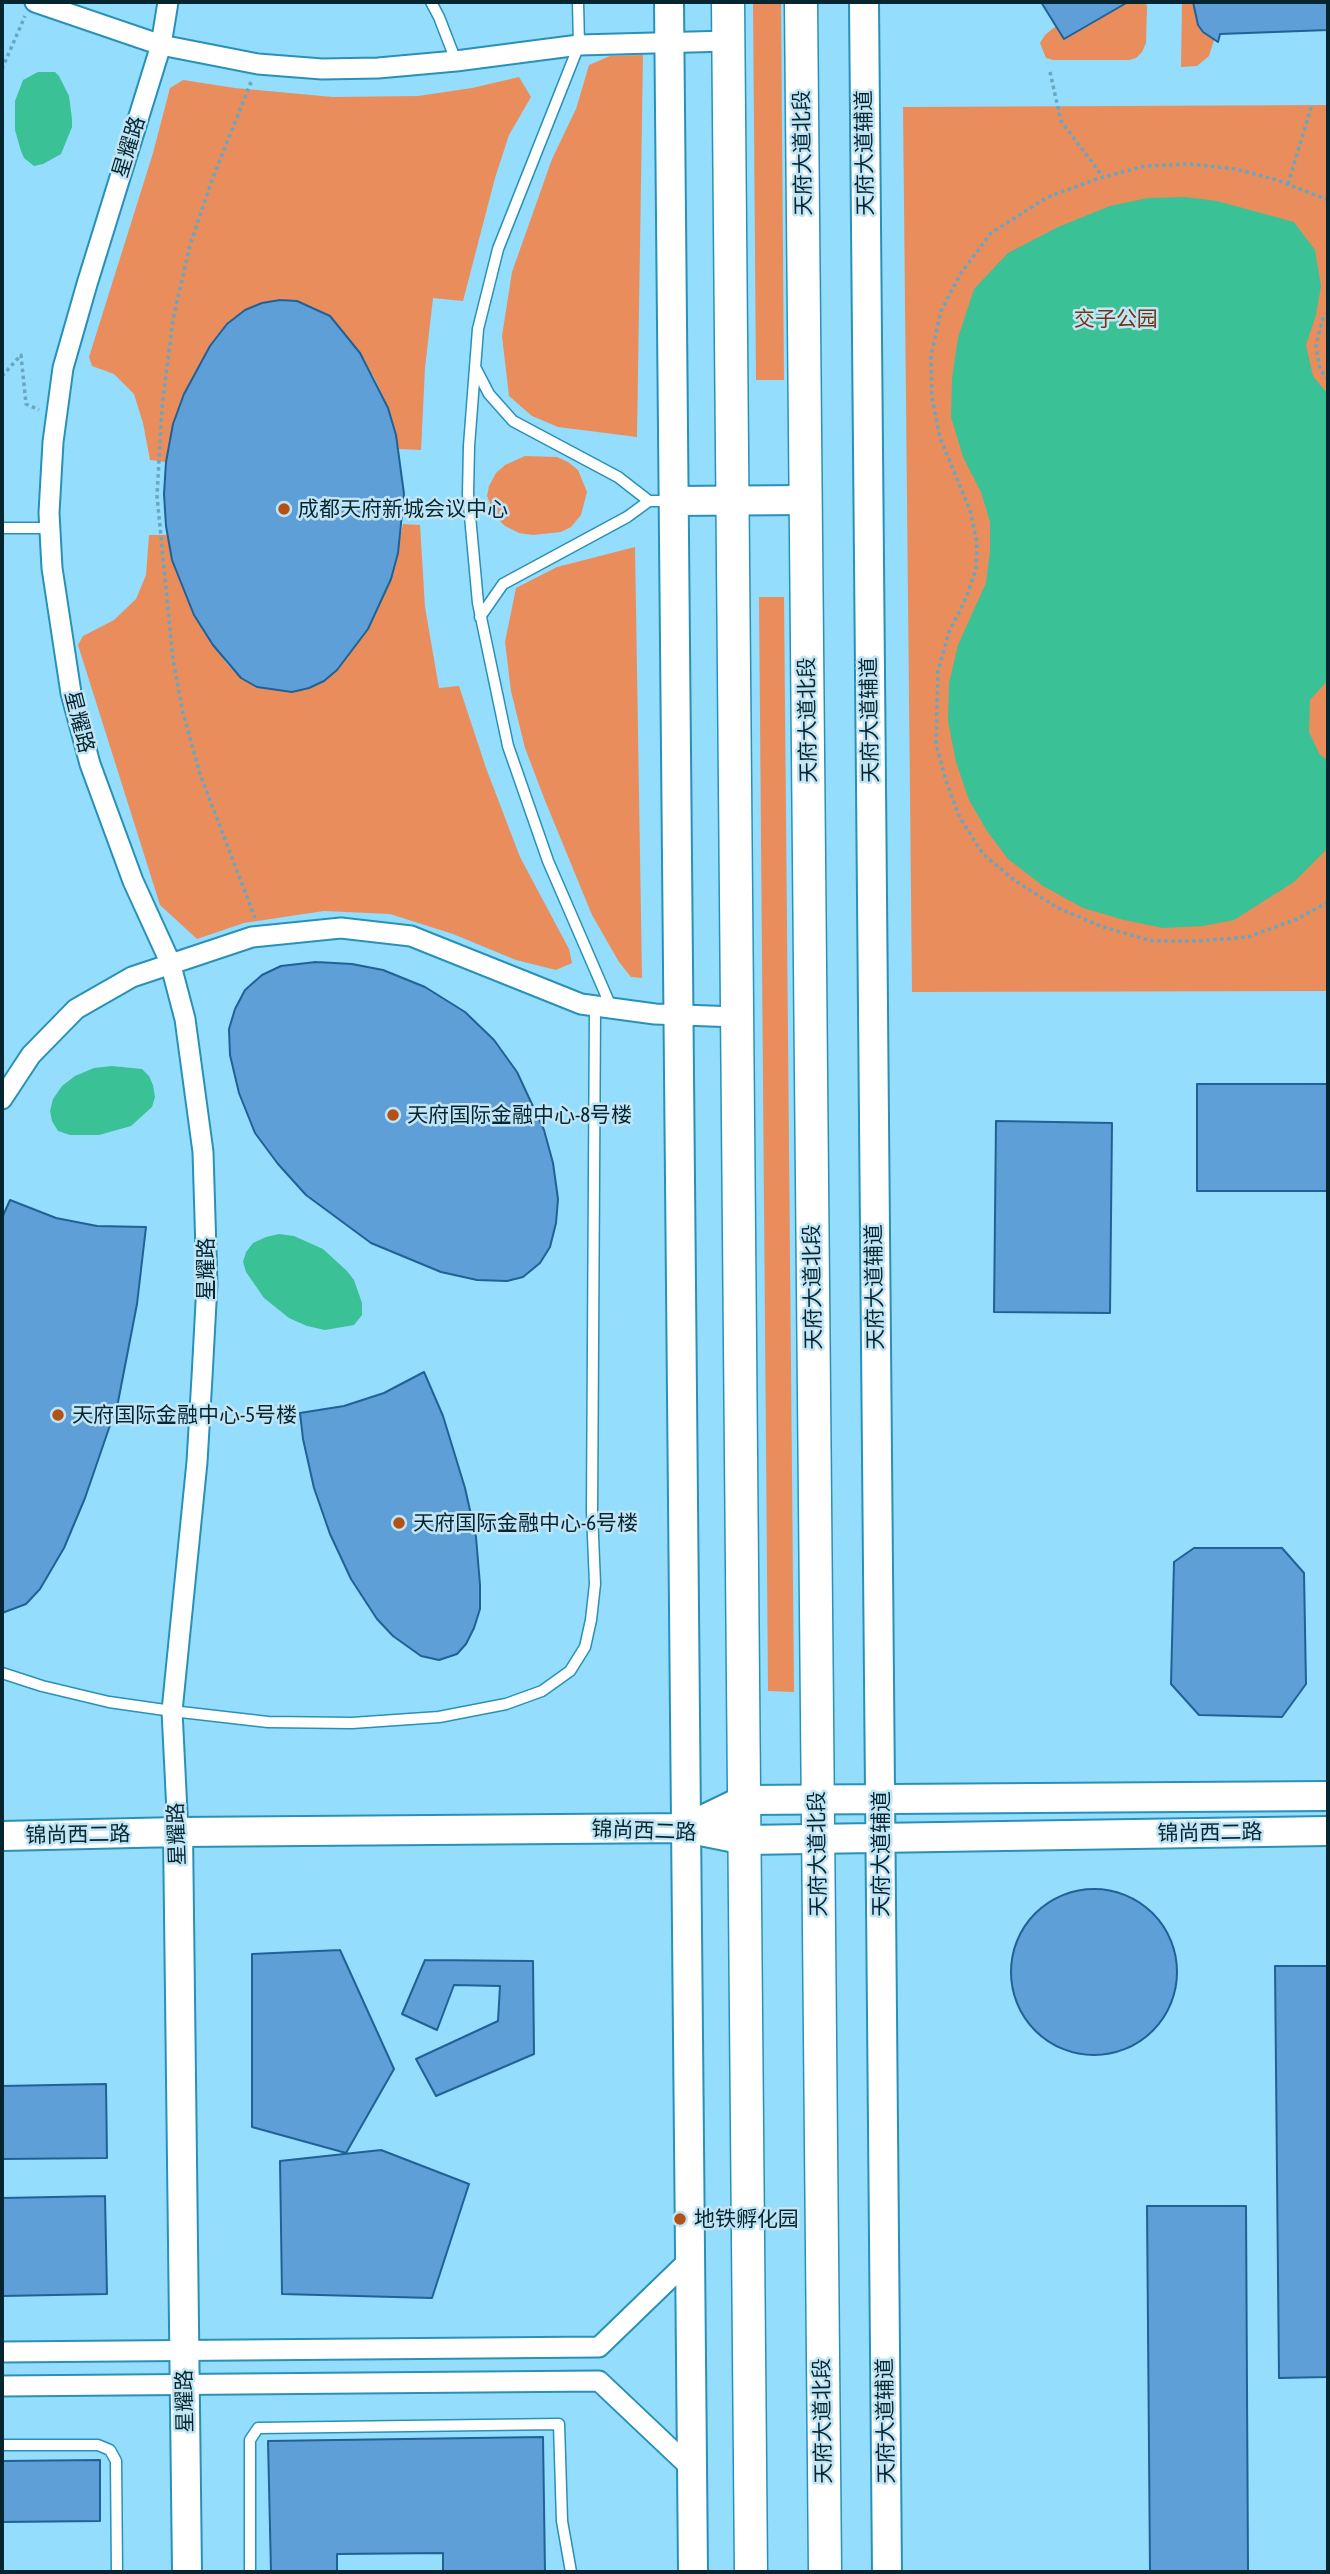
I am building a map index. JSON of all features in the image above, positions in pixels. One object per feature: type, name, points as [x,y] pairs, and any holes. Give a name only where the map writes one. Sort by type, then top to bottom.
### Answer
[{"type":"main road","points":[[728,2],[751,2572]]},
{"type":"main road","name":"天府大道北段","points":[[801,2],[825,2572]]},
{"type":"street","name":"星耀路","points":[[168,2],[161,45],[63,368],[50,501],[50,528],[59,628],[71,693],[90,764],[133,881],[170,962],[185,1019],[203,1152],[207,1284],[197,1462],[172,1712],[178,1832],[187,2572]]},
{"type":"street","points":[[669,2],[662,501],[679,1015],[693,2572]]},
{"type":"street","name":"天府大道辅道","points":[[864,2],[887,2572]]},
{"type":"street","points":[[31,7],[161,45],[214,57],[322,69],[378,68],[456,61],[579,45],[729,41]]},
{"type":"street","points":[[662,501],[806,500]]},
{"type":"street","points":[[2,1098],[32,1055],[76,1009],[132,976],[170,962],[262,936],[341,928],[411,936],[581,1004],[679,1015],[737,1017]]},
{"type":"street","points":[[686,1828],[744,1800],[1328,1796]]},
{"type":"street","name":"锦尚西二路","points":[[2,1836],[686,1828],[745,1840],[818,1840],[1328,1831]]},
{"type":"street","points":[[2,2353],[598,2347],[690,2259]]},
{"type":"street","points":[[2,2386],[599,2381],[692,2469]]},
{"type":"lane","points":[[431,2],[456,61]]},
{"type":"lane","points":[[2,1673],[109,1702],[172,1712],[268,1722],[340,1723],[439,1717],[506,1704],[542,1691],[570,1671],[584,1647],[592,1620],[594,1584],[592,1512],[603,1008],[508,746],[480,617],[468,494],[478,329],[498,249],[579,45],[578,2]]},
{"type":"lane","points":[[475,367],[489,394],[513,421],[662,501]]},
{"type":"lane","points":[[480,617],[503,583],[535,564],[662,501]]},
{"type":"lane","points":[[2,528],[50,528]]},
{"type":"lane","points":[[250,2572],[250,2440],[258,2428],[559,2424],[562,2521],[571,2572]]},
{"type":"lane","points":[[2,2445],[98,2445],[110,2450],[116,2461],[117,2572]]},
{"type":"path","points":[[2,69],[31,7]]},
{"type":"path","points":[[258,64],[212,180],[187,257],[173,319],[163,394],[157,496],[173,660],[183,713],[200,775],[262,936]]},
{"type":"path","points":[[1050,72],[1061,121],[1102,177]]},
{"type":"path","points":[[1288,184],[1312,104]]},
{"type":"path","points":[[1327,202],[1288,184],[1236,169],[1189,164],[1145,166],[1102,177],[1046,198],[991,233],[961,273],[941,311],[932,356],[932,398],[940,438],[970,510],[976,543],[976,569],[967,598],[949,632],[937,671],[936,744],[960,818],[983,854],[1014,880],[1056,907],[1103,927],[1152,940],[1198,941],[1248,937],[1297,919],[1328,902]]},
{"type":"path","points":[[1328,312],[1322,320],[1316,346],[1320,369],[1328,380]]},
{"type":"path","points":[[2,376],[22,355],[26,404],[57,419]]},
{"type":"green space","points":[[753,2],[781,2],[784,380],[756,380]]},
{"type":"green space","points":[[1113,2],[1144,2],[1147,6],[1146,43],[1136,58],[1046,58],[1040,43],[1045,35],[1056,26],[1064,39],[1116,9]]},
{"type":"green space","points":[[1182,2],[1193,2],[1198,25],[1203,32],[1215,37],[1209,56],[1197,66],[1181,67]]},
{"type":"green space","points":[[643,55],[637,437],[558,427],[532,416],[509,396],[502,336],[512,272],[552,159],[576,109],[589,65],[610,56]]},
{"type":"green space","points":[[519,77],[531,97],[509,135],[463,301],[433,298],[425,368],[421,450],[399,449],[388,408],[375,379],[360,353],[330,316],[297,301],[280,300],[245,310],[227,324],[210,346],[184,394],[173,424],[166,462],[150,460],[134,394],[114,374],[92,366],[89,357],[153,153],[170,88],[183,80],[333,97],[418,96],[472,88]]},
{"type":"green space","name":"交子公园","points":[[1328,105],[1328,991],[912,992],[903,107]]},
{"type":"green space","points":[[525,456],[557,457],[578,470],[587,492],[581,515],[571,527],[561,532],[533,535],[519,533],[505,526],[496,517],[487,496],[489,486],[496,473],[505,465]]},
{"type":"green space","points":[[403,524],[420,525],[425,607],[439,688],[459,686],[486,768],[520,857],[569,949],[572,963],[556,970],[516,960],[453,934],[390,914],[324,911],[244,923],[197,939],[160,905],[78,645],[83,636],[114,620],[136,599],[146,575],[149,535],[168,535],[172,560],[194,615],[227,664],[241,678],[257,687],[292,692],[309,688],[324,681],[337,670],[368,629],[391,579]]},
{"type":"green space","points":[[635,547],[642,978],[631,977],[619,962],[592,915],[544,798],[525,748],[511,691],[505,642],[516,588],[557,567]]},
{"type":"green space","points":[[759,597],[784,597],[794,1692],[768,1691]]},
{"type":"shaded area","points":[[38,72],[55,72],[59,76],[69,96],[72,127],[61,154],[34,166],[24,158],[21,151],[15,130],[15,101],[23,80]]},
{"type":"shaded area","name":"交子公园","points":[[1186,197],[1217,201],[1294,222],[1315,250],[1321,286],[1316,315],[1306,345],[1313,376],[1328,394],[1328,680],[1310,700],[1309,732],[1320,755],[1328,760],[1328,848],[1294,882],[1234,920],[1203,926],[1163,928],[1083,908],[1043,886],[1008,859],[969,800],[956,762],[948,721],[949,683],[958,645],[986,583],[990,522],[981,492],[963,457],[951,417],[952,378],[958,338],[974,289],[1008,253],[1058,227],[1110,206],[1148,198]]},
{"type":"shaded area","points":[[112,1066],[142,1069],[149,1076],[155,1097],[152,1107],[131,1126],[99,1135],[70,1135],[58,1131],[50,1111],[53,1099],[62,1086],[75,1076],[94,1068]]},
{"type":"shaded area","points":[[279,1234],[294,1236],[323,1249],[347,1271],[354,1280],[362,1303],[362,1315],[354,1325],[325,1330],[307,1326],[289,1318],[264,1298],[246,1272],[243,1262],[253,1243]]},
{"type":"building","points":[[1041,2],[1128,2],[1064,39]]},
{"type":"building","points":[[1193,2],[1328,2],[1328,30],[1220,34],[1218,42],[1198,25]]},
{"type":"building","name":"成都天府新城会议中心","points":[[280,300],[297,301],[330,316],[360,353],[388,408],[396,435],[404,494],[398,553],[391,579],[368,629],[337,670],[324,681],[292,692],[257,687],[241,678],[213,645],[194,615],[172,560],[164,494],[173,424],[184,394],[210,346],[227,324],[245,310]]},
{"type":"building","name":"天府国际金融中心-8号楼","points":[[316,962],[352,964],[383,970],[425,987],[465,1012],[494,1040],[517,1072],[544,1130],[553,1163],[558,1199],[550,1247],[540,1263],[523,1277],[507,1281],[477,1280],[441,1272],[371,1243],[306,1195],[255,1133],[239,1093],[230,1055],[229,1029],[235,1009],[245,990],[262,975],[281,966]]},
{"type":"building","points":[[1197,1084],[1328,1084],[1328,1191],[1197,1191]]},
{"type":"building","points":[[996,1121],[1112,1123],[1110,1313],[994,1312]]},
{"type":"building","name":"天府国际金融中心-5号楼","points":[[10,1200],[56,1218],[97,1226],[146,1227],[137,1304],[118,1402],[85,1498],[64,1548],[40,1589],[26,1604],[2,1613],[2,1218]]},
{"type":"building","name":"天府国际金融中心-6号楼","points":[[424,1372],[443,1416],[465,1488],[476,1537],[480,1585],[480,1609],[466,1644],[457,1654],[439,1660],[421,1656],[393,1636],[377,1619],[351,1579],[330,1534],[314,1488],[300,1413],[344,1406],[384,1393]]},
{"type":"building","points":[[1194,1548],[1282,1548],[1304,1573],[1306,1684],[1282,1717],[1199,1715],[1171,1684],[1174,1562]]},
{"type":"building","points":[[1094,1889],[1126,1896],[1140,1903],[1152,1914],[1163,1926],[1170,1940],[1177,1972],[1170,2004],[1163,2018],[1152,2030],[1140,2041],[1126,2048],[1094,2055],[1062,2048],[1048,2041],[1036,2030],[1025,2018],[1018,2004],[1011,1972],[1018,1940],[1025,1926],[1036,1914],[1048,1903],[1062,1896]]},
{"type":"building","points":[[340,1950],[394,2069],[346,2153],[252,2127],[252,1954]]},
{"type":"building","points":[[425,1960],[533,1961],[534,2054],[436,2096],[416,2059],[498,2021],[500,1986],[454,1985],[437,2030],[402,2014]]},
{"type":"building","points":[[1275,1966],[1328,1966],[1328,2377],[1279,2378]]},
{"type":"building","points":[[106,2084],[107,2158],[2,2159],[2,2086]]},
{"type":"building","points":[[381,2150],[469,2184],[432,2298],[282,2294],[280,2161]]},
{"type":"building","points":[[105,2196],[107,2294],[2,2296],[2,2198]]},
{"type":"building","points":[[1147,2206],[1246,2206],[1248,2572],[1150,2572]]},
{"type":"building","points":[[543,2437],[545,2572],[443,2572],[443,2553],[337,2554],[337,2572],[271,2572],[268,2441]]},
{"type":"building","points":[[100,2460],[100,2521],[2,2522],[2,2461]]},
{"type":"place","name":"成都天府新城会议中心","points":[[284,509]]},
{"type":"place","name":"天府国际金融中心-8号楼","points":[[393,1115]]},
{"type":"place","name":"天府国际金融中心-5号楼","points":[[58,1415]]},
{"type":"place","name":"天府国际金融中心-6号楼","points":[[399,1523]]},
{"type":"place","name":"地铁孵化园","points":[[680,2219]]}]
